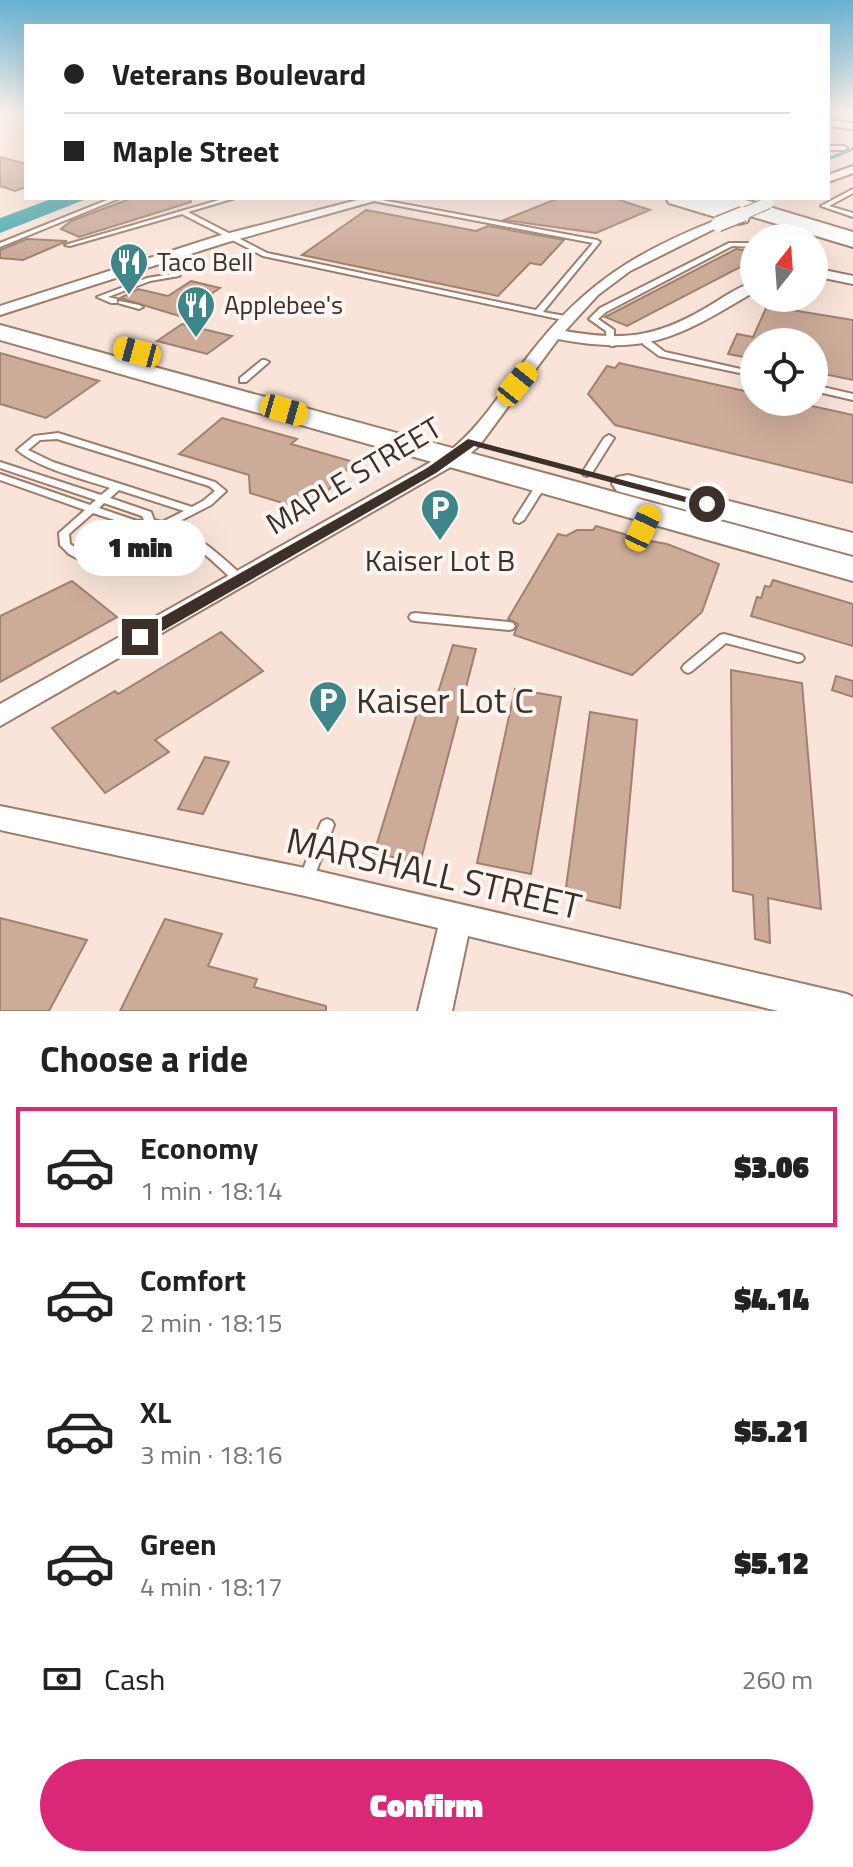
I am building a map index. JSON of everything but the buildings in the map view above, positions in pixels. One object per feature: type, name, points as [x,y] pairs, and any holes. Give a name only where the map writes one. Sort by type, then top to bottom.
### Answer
[{"type":"highway","points":[[683,200],[760,224]]},
{"type":"highway","points":[[722,200],[853,240]]},
{"type":"highway","points":[[828,245],[853,253]]},
{"type":"main road","points":[[0,313],[243,380],[463,450],[644,525],[853,569]]},
{"type":"main road","points":[[0,332],[463,450],[587,473],[853,544]]},
{"type":"main road","points":[[644,525],[707,504]]},
{"type":"street","points":[[830,178],[853,169]]},
{"type":"street","points":[[0,313],[33,307],[280,226],[371,200]]},
{"type":"street","name":"MAPLE STREET","points":[[0,716],[463,450],[563,326],[624,268],[774,200]]},
{"type":"street","points":[[828,275],[853,280]]},
{"type":"street","points":[[563,326],[611,344],[646,342],[668,335],[740,294]]},
{"type":"street","name":"MARSHALL STREET","points":[[0,818],[305,882],[792,1004],[847,1011]]},
{"type":"street","points":[[435,1011],[456,920]]},
{"type":"lane","points":[[853,191],[824,206],[853,215]]},
{"type":"lane","points":[[839,198],[853,204]]},
{"type":"lane","points":[[0,245],[112,200]]},
{"type":"lane","points":[[68,245],[225,200]]},
{"type":"lane","points":[[380,200],[597,242],[538,313]]},
{"type":"lane","points":[[842,211],[853,204]]},
{"type":"lane","points":[[183,212],[265,255],[538,313],[563,326]]},
{"type":"lane","points":[[611,344],[610,330],[593,319],[603,310],[731,244],[740,244]]},
{"type":"lane","points":[[139,307],[101,297],[149,279],[177,275]]},
{"type":"lane","points":[[646,342],[662,354],[740,371]]},
{"type":"lane","points":[[243,380],[265,362]]},
{"type":"lane","points":[[828,391],[853,397]]},
{"type":"lane","points":[[118,486],[64,533],[62,540],[86,559],[99,559],[192,510],[218,496],[218,487],[58,436],[37,438],[22,450],[37,459],[192,510]]},
{"type":"lane","points":[[587,473],[609,438]]},
{"type":"lane","points":[[0,465],[147,514],[149,521]]},
{"type":"lane","points":[[0,477],[136,524],[149,521],[163,525],[198,544],[240,580]]},
{"type":"lane","points":[[519,520],[543,482]]},
{"type":"lane","points":[[415,617],[509,626]]},
{"type":"lane","points":[[688,668],[724,638],[798,658]]},
{"type":"lane","points":[[305,882],[327,825]]},
{"type":"water","points":[[49,200],[84,200],[0,233],[0,218]]},
{"type":"place","name":"Taco Bell","points":[[129,296]]},
{"type":"place","name":"Applebee's","points":[[196,339]]},
{"type":"place","name":"Kaiser Lot B","points":[[440,542]]},
{"type":"place","name":"Kaiser Lot C","points":[[328,734]]},
{"type":"route","points":[[140,637],[432,470],[473,442],[707,504]]}]
